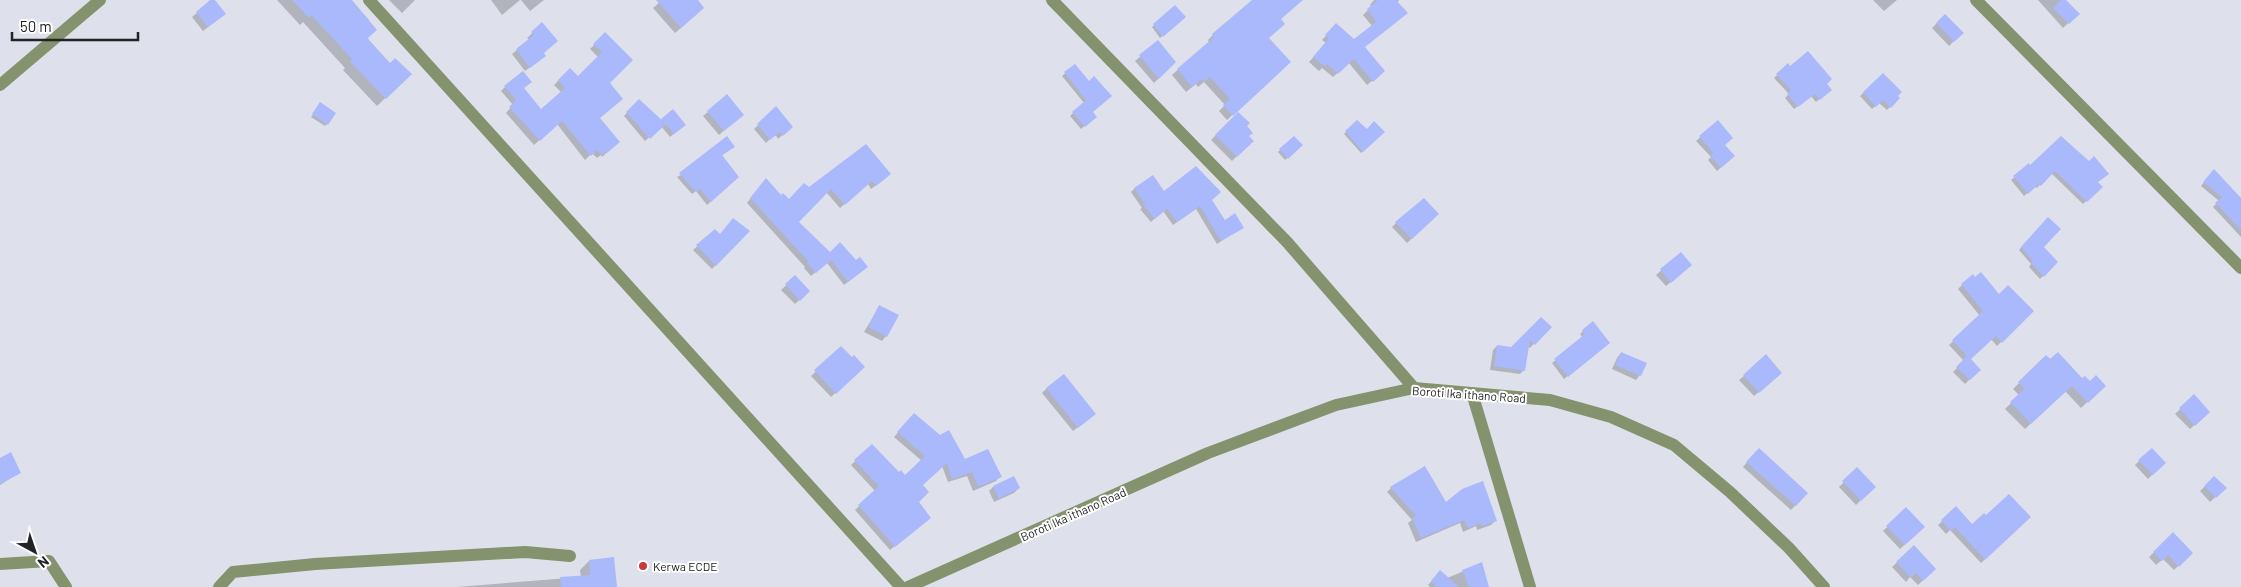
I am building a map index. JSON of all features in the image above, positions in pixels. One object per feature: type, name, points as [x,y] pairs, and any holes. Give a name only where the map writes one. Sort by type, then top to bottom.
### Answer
[{"type":"street","points":[[0,85],[100,0]]},
{"type":"street","points":[[369,0],[901,587]]},
{"type":"street","points":[[1052,0],[1286,242],[1414,388]]},
{"type":"street","points":[[1976,0],[2241,268]]},
{"type":"street","name":"Boroti Ika ithano Road","points":[[908,587],[1208,453],[1336,405],[1414,388],[1550,400],[1611,417],[1674,445],[1737,498],[1789,548],[1824,587]]},
{"type":"street","points":[[1472,393],[1530,587]]},
{"type":"street","points":[[219,587],[233,572],[315,564],[525,552],[570,556]]},
{"type":"street","points":[[0,564],[49,561],[66,587]]},
{"type":"building","points":[[210,0],[215,0],[226,14],[208,27],[196,12]]},
{"type":"building","points":[[292,0],[352,0],[377,30],[368,38],[369,40],[390,63],[395,58],[412,74],[386,99],[350,62],[352,59],[311,15],[309,18]]},
{"type":"building","points":[[656,0],[698,0],[704,8],[681,28]]},
{"type":"building","points":[[1252,0],[1303,0],[1281,19],[1285,24],[1269,38],[1291,62],[1233,116],[1223,105],[1230,99],[1210,77],[1204,82],[1202,79],[1192,87],[1177,69],[1214,37],[1212,34]]},
{"type":"building","points":[[1378,0],[1396,0],[1408,13],[1365,47],[1385,71],[1373,82],[1354,59],[1338,74],[1327,64],[1325,67],[1313,57],[1329,38],[1325,35],[1336,23],[1354,39],[1376,22],[1367,9]]},
{"type":"building","points":[[2061,0],[2066,0],[2080,14],[2069,24],[2053,8]]},
{"type":"building","points":[[1175,5],[1186,17],[1163,37],[1153,24]]},
{"type":"building","points":[[1945,14],[1964,33],[1954,42],[1936,23]]},
{"type":"building","points":[[542,22],[558,41],[544,53],[546,56],[530,68],[516,49],[534,35],[531,32]]},
{"type":"building","points":[[605,32],[633,60],[610,83],[623,99],[600,118],[620,142],[607,153],[606,151],[602,155],[597,150],[591,156],[562,121],[540,141],[509,107],[516,100],[504,86],[523,71],[532,82],[524,88],[541,109],[565,88],[558,80],[570,68],[578,76],[602,52],[593,44]]},
{"type":"building","points":[[1158,40],[1176,62],[1159,79],[1139,55]]},
{"type":"building","points":[[1808,51],[1832,79],[1827,84],[1832,90],[1820,100],[1815,94],[1798,107],[1787,94],[1791,90],[1776,74],[1788,63],[1790,66]]},
{"type":"building","points":[[1075,64],[1089,81],[1094,76],[1112,96],[1093,112],[1097,117],[1085,127],[1072,112],[1086,100],[1064,72]]},
{"type":"building","points":[[1883,73],[1902,92],[1898,96],[1900,98],[1891,108],[1883,100],[1876,107],[1863,92]]},
{"type":"building","points":[[727,94],[744,115],[724,131],[707,111]]},
{"type":"building","points":[[639,99],[665,123],[661,119],[673,109],[686,125],[674,134],[666,124],[650,139],[626,112]]},
{"type":"building","points":[[320,102],[336,113],[328,125],[312,114]]},
{"type":"building","points":[[776,106],[793,127],[783,136],[780,132],[770,140],[757,124]]},
{"type":"building","points":[[1238,112],[1250,123],[1247,126],[1253,133],[1249,136],[1254,141],[1237,157],[1215,135]]},
{"type":"building","points":[[1357,120],[1367,129],[1374,121],[1385,132],[1363,152],[1345,131]]},
{"type":"building","points":[[1718,120],[1733,138],[1725,145],[1735,156],[1721,168],[1710,156],[1713,153],[1699,136]]},
{"type":"building","points":[[727,136],[735,147],[722,155],[739,177],[711,202],[700,189],[696,192],[679,173]]},
{"type":"building","points":[[1294,136],[1303,145],[1288,159],[1279,149]]},
{"type":"building","points":[[2061,136],[2089,161],[2094,156],[2109,174],[2098,182],[2103,187],[2087,202],[2055,171],[2041,186],[2039,184],[2028,194],[2013,176],[2029,163],[2030,165]]},
{"type":"building","points":[[866,144],[891,174],[876,186],[872,181],[845,205],[831,189],[799,222],[830,252],[840,242],[856,260],[860,257],[868,267],[848,282],[831,260],[816,273],[807,263],[809,262],[750,198],[766,178],[781,195],[783,193],[789,199],[804,183],[809,187]]},
{"type":"building","points":[[1196,166],[1221,192],[1212,200],[1225,220],[1235,213],[1244,228],[1221,241],[1200,206],[1177,222],[1167,209],[1155,219],[1143,205],[1145,204],[1134,188],[1153,175],[1164,191]]},
{"type":"building","points":[[2214,169],[2241,198],[2241,230],[2215,203],[2222,197],[2203,182]]},
{"type":"building","points":[[1424,198],[1439,214],[1412,239],[1395,222]]},
{"type":"building","points":[[2048,217],[2061,229],[2044,247],[2058,262],[2044,277],[2031,263],[2033,261],[2021,247]]},
{"type":"building","points":[[733,218],[750,231],[716,266],[696,245],[715,229],[720,234]]},
{"type":"building","points":[[1681,252],[1692,265],[1671,283],[1660,269]]},
{"type":"building","points":[[1981,272],[1999,294],[2008,285],[2034,311],[2002,343],[1996,336],[1971,359],[1981,370],[1970,380],[1956,367],[1967,356],[1952,340],[1983,311],[1961,284],[1973,274],[1975,277]]},
{"type":"building","points":[[795,275],[810,291],[800,301],[785,284]]},
{"type":"building","points":[[879,305],[899,315],[887,337],[868,327]]},
{"type":"building","points":[[1541,317],[1552,327],[1535,345],[1530,340],[1525,371],[1494,366],[1497,345],[1511,347]]},
{"type":"building","points":[[1593,321],[1610,343],[1568,377],[1554,359],[1585,334],[1582,330]]},
{"type":"building","points":[[841,346],[852,357],[854,355],[865,367],[836,394],[814,370]]},
{"type":"building","points":[[1621,352],[1647,363],[1641,376],[1615,365]]},
{"type":"building","points":[[2058,352],[2082,378],[2085,376],[2090,381],[2096,375],[2106,386],[2088,403],[2072,386],[2031,424],[2010,402],[2024,389],[2018,382],[2046,355],[2050,359]]},
{"type":"building","points":[[1766,354],[1782,373],[1759,393],[1743,375]]},
{"type":"building","points":[[1064,374],[1096,414],[1078,428],[1046,388]]},
{"type":"building","points":[[2194,394],[2210,412],[2195,426],[2179,408]]},
{"type":"building","points":[[914,413],[940,435],[949,430],[965,459],[988,449],[1002,477],[978,487],[972,472],[952,479],[947,463],[923,485],[929,492],[919,502],[931,518],[895,547],[858,505],[879,486],[854,460],[872,444],[899,472],[901,470],[905,475],[925,456],[897,432]]},
{"type":"building","points":[[1759,448],[1808,493],[1796,506],[1746,462]]},
{"type":"building","points":[[2152,448],[2166,463],[2153,475],[2138,460]]},
{"type":"building","points":[[11,452],[21,473],[0,484],[0,458]]},
{"type":"building","points":[[1425,466],[1446,502],[1462,489],[1483,481],[1497,521],[1482,526],[1480,523],[1468,528],[1464,520],[1421,538],[1412,518],[1416,516],[1390,487]]},
{"type":"building","points":[[1857,467],[1876,487],[1861,501],[1842,481]]},
{"type":"building","points":[[1014,476],[1020,488],[999,499],[993,486]]},
{"type":"building","points":[[2214,476],[2227,488],[2216,498],[2204,486]]},
{"type":"building","points":[[2009,494],[2031,517],[1985,560],[1955,527],[1951,531],[1941,520],[1956,506],[1972,524],[1984,513],[1986,515]]},
{"type":"building","points":[[1906,507],[1925,527],[1905,545],[1886,526]]},
{"type":"building","points":[[2173,532],[2193,553],[2179,567],[2168,555],[2162,561],[2153,552]]},
{"type":"building","points":[[1914,545],[1936,569],[1923,581],[1916,573],[1911,578],[1896,562]]},
{"type":"building","points":[[614,557],[617,587],[561,587],[560,577],[590,575],[589,560]]},
{"type":"building","points":[[1482,562],[1489,587],[1469,587],[1462,570]]},
{"type":"building","points":[[1440,570],[1459,587],[1437,587],[1431,581]]},
{"type":"place","name":"Kerwa ECDE","points":[[643,566]]}]
